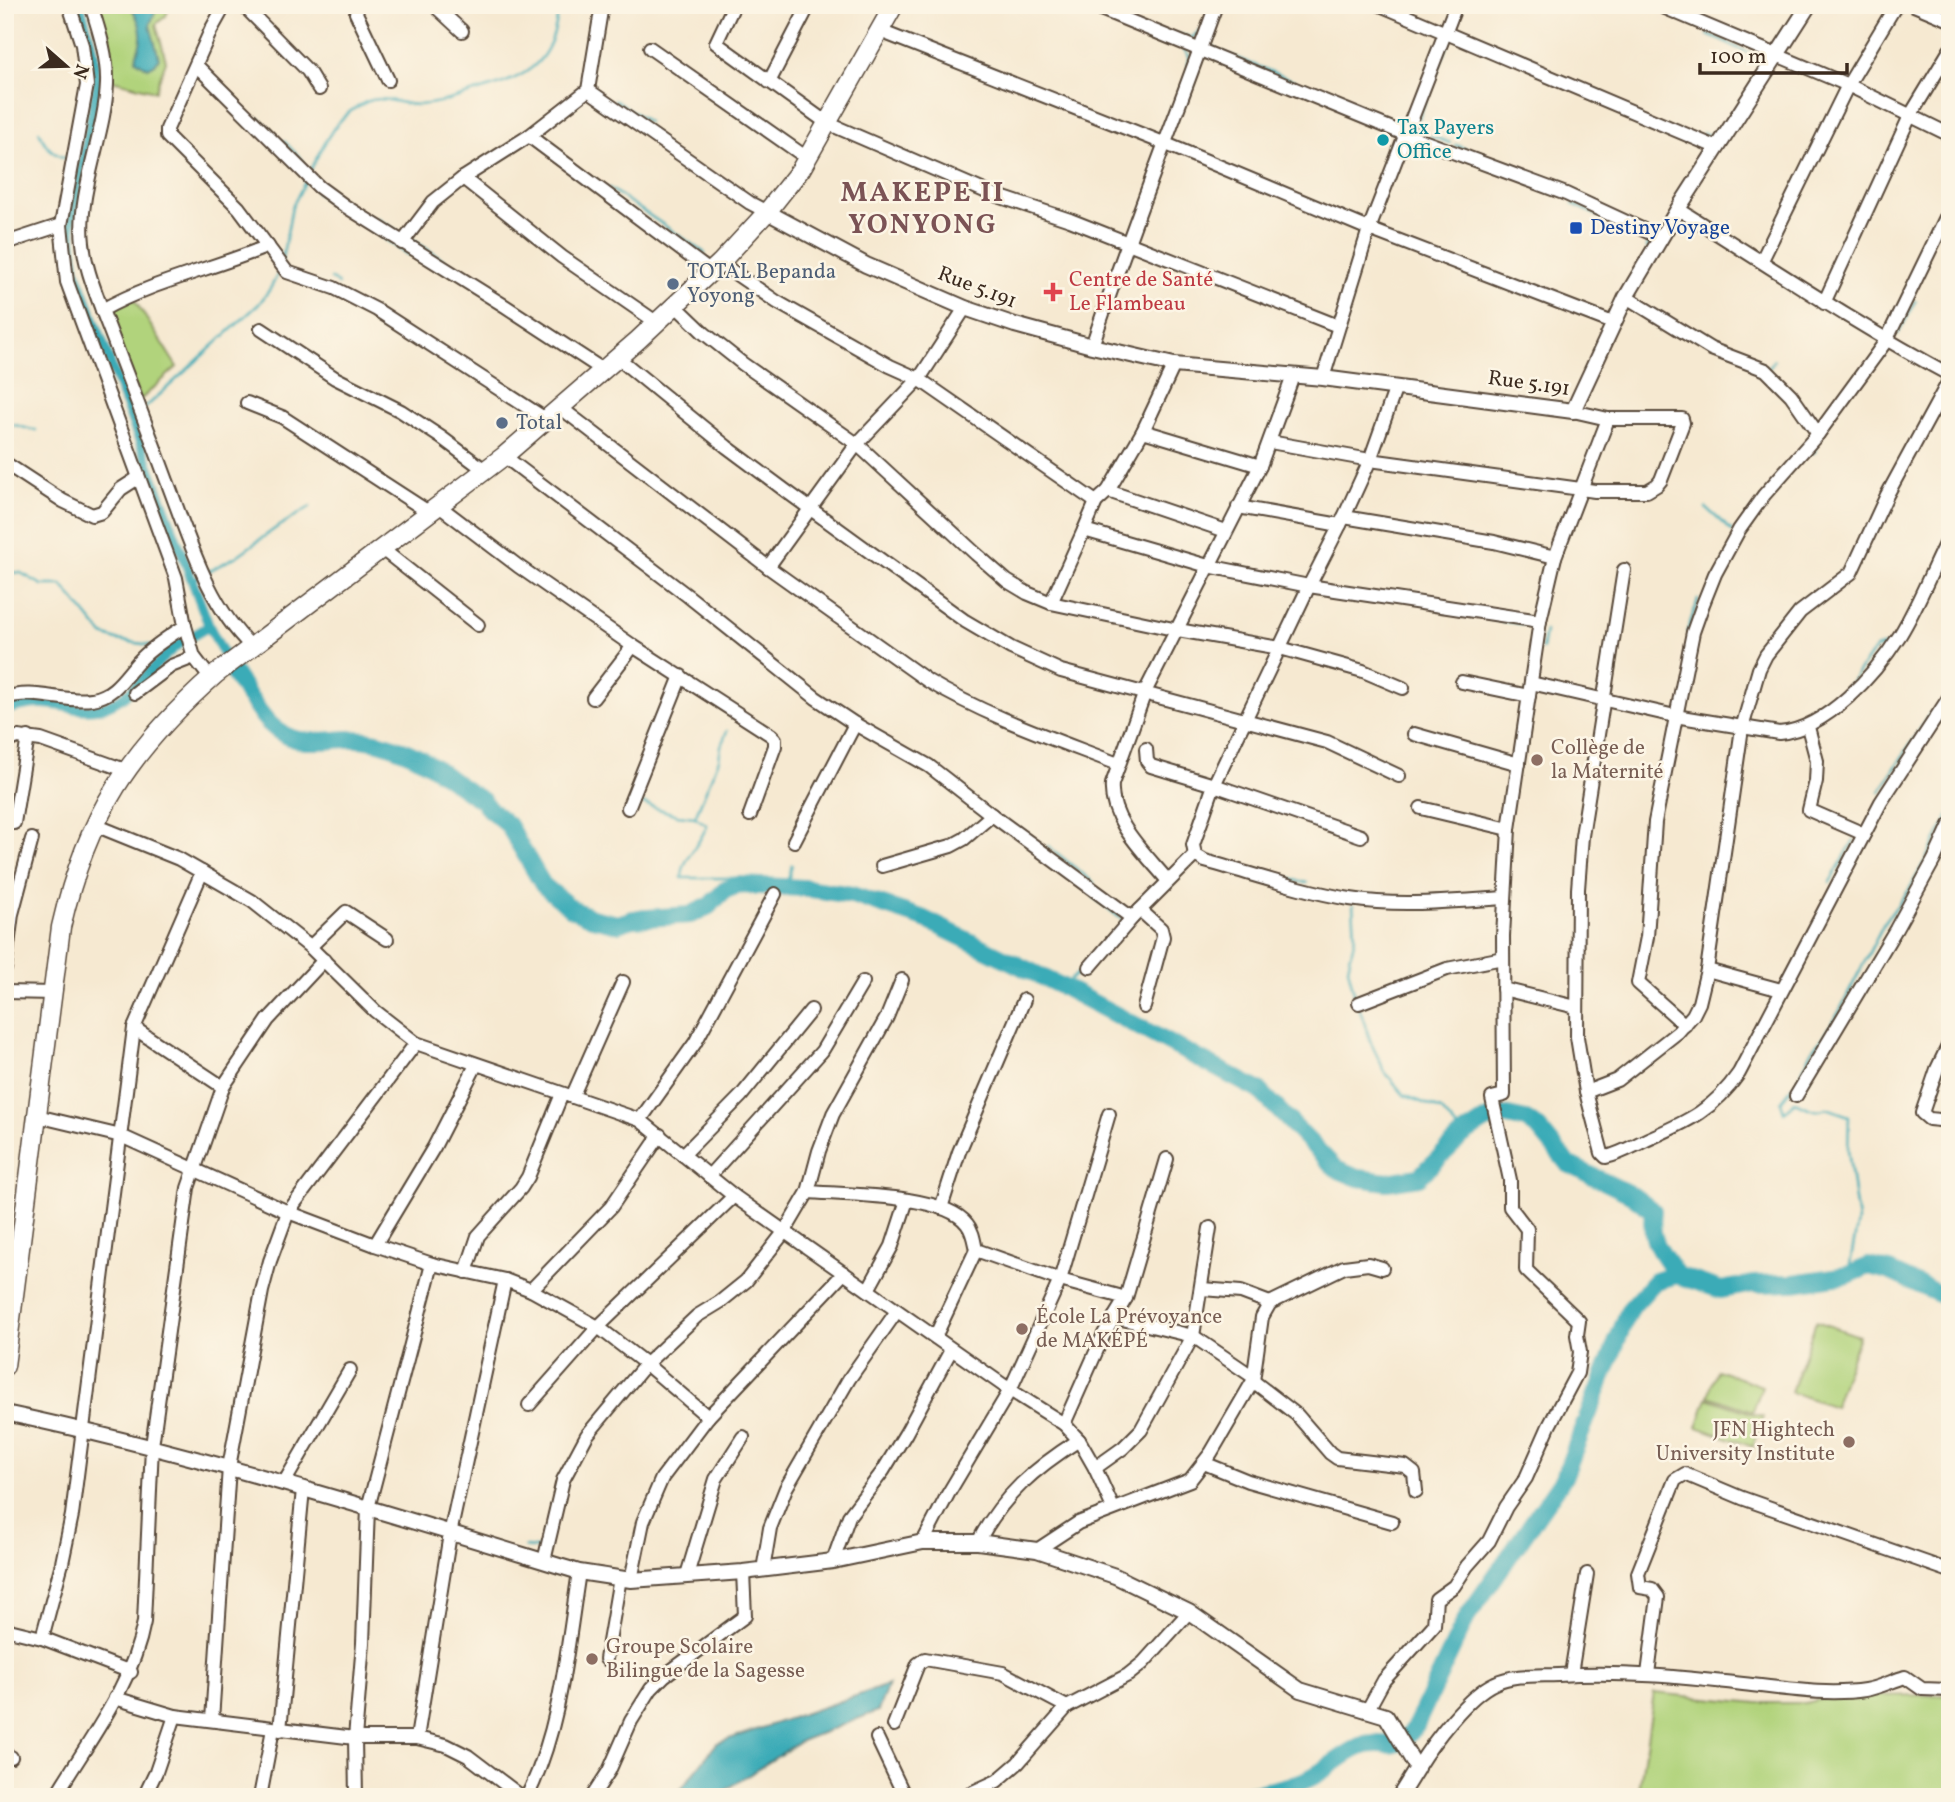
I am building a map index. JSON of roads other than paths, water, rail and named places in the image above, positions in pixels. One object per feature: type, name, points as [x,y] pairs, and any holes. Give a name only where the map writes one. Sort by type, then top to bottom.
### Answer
[{"type":"main road","points":[[5,1366],[61,927],[79,860],[107,800],[125,770],[172,713],[214,677],[486,471],[618,358],[716,268],[767,212],[807,158],[894,5]]},
{"type":"street","points":[[69,5],[82,45],[87,85],[61,225],[67,282],[176,578],[194,657],[214,677]]},
{"type":"street","points":[[91,5],[105,60],[107,82],[83,216],[83,243],[91,279],[214,598],[248,650]]},
{"type":"street","points":[[225,5],[167,129],[167,136],[239,208],[287,272],[334,288],[377,310],[547,420]]},
{"type":"street","points":[[243,5],[309,71],[320,89]]},
{"type":"street","points":[[358,5],[356,13],[388,80]]},
{"type":"street","points":[[434,5],[462,31]]},
{"type":"street","points":[[402,243],[426,209],[463,178],[529,136],[588,90],[601,5]]},
{"type":"street","points":[[734,5],[716,43],[827,123],[989,193],[1070,220],[1338,326]]},
{"type":"street","points":[[769,82],[809,5]]},
{"type":"street","points":[[1091,5],[1407,135],[1553,189],[1661,238]]},
{"type":"street","points":[[1092,346],[1126,243],[1166,145],[1216,5]]},
{"type":"street","points":[[1380,5],[1718,148]]},
{"type":"street","points":[[1322,378],[1370,229],[1456,5]]},
{"type":"street","points":[[1658,5],[1848,85],[1950,135]]},
{"type":"street","points":[[1573,411],[1626,297],[1678,209],[1809,5]]},
{"type":"street","points":[[1762,260],[1848,85],[1896,5]]},
{"type":"street","points":[[1914,5],[1950,20]]},
{"type":"street","points":[[880,31],[1370,229],[1613,323]]},
{"type":"street","points":[[650,48],[807,158]]},
{"type":"street","points":[[1824,303],[1910,116],[1950,50]]},
{"type":"street","points":[[197,66],[319,187],[402,243],[603,370]]},
{"type":"street","name":"Rue 5.191","points":[[588,90],[750,203],[866,265],[965,308],[1015,325],[1174,365],[1396,387],[1573,411],[1608,419],[1679,418],[1683,423],[1661,480],[1653,489],[1606,492],[1582,489]]},
{"type":"street","points":[[529,136],[716,268],[890,366],[919,379],[1096,502]]},
{"type":"street","points":[[463,178],[562,257],[656,323]]},
{"type":"street","points":[[1586,1093],[1617,1080],[1663,1046],[1685,1025],[1699,1003],[1707,970],[1742,729],[1754,682],[1766,655],[1800,612],[1851,573],[1883,503],[1950,377],[1824,303],[1762,260],[1678,209]]},
{"type":"street","points":[[1685,1025],[1638,983],[1647,937],[1654,831],[1693,632],[1715,574],[1739,530],[1764,495],[1818,433],[1886,341],[1950,209]]},
{"type":"street","points":[[9,242],[61,225]]},
{"type":"street","points":[[102,310],[159,283],[230,262],[268,246]]},
{"type":"street","points":[[1626,297],[1711,349],[1766,370],[1791,395],[1818,433]]},
{"type":"street","points":[[675,305],[704,333],[743,364],[857,444],[1007,580],[1027,593],[1051,603],[1280,648],[1363,671],[1404,688]]},
{"type":"street","points":[[768,567],[857,444],[919,379],[965,308]]},
{"type":"street","points":[[261,328],[335,377],[401,411],[486,471]]},
{"type":"street","points":[[618,358],[727,447],[965,621],[1011,648],[1061,671],[1327,742],[1399,776]]},
{"type":"street","points":[[1051,603],[1096,502],[1108,491],[1143,430],[1174,365]]},
{"type":"street","points":[[1168,881],[1130,834],[1117,813],[1111,793],[1112,784],[1145,692],[1260,466],[1293,376]]},
{"type":"street","points":[[1396,387],[1370,460],[1214,785],[1193,845],[1195,855],[1205,861],[1353,900],[1433,902],[1506,898]]},
{"type":"street","points":[[247,403],[282,417],[435,510],[633,646],[775,739],[775,746],[750,815]]},
{"type":"street","points":[[561,408],[768,567],[906,666],[952,695],[1018,726],[1118,764]]},
{"type":"street","points":[[1367,1710],[1384,1680],[1434,1625],[1436,1599],[1454,1586],[1489,1541],[1506,1507],[1526,1478],[1577,1373],[1580,1352],[1577,1335],[1579,1321],[1527,1270],[1527,1229],[1510,1208],[1510,1180],[1492,1098],[1504,1095],[1503,958],[1509,829],[1540,621],[1555,557],[1608,419]]},
{"type":"street","points":[[1143,430],[1260,466]]},
{"type":"street","points":[[1270,442],[1370,460],[1582,489]]},
{"type":"street","points":[[504,456],[688,596],[816,698],[855,724],[929,766],[992,815],[1161,929],[1163,937],[1144,1007]]},
{"type":"street","points":[[5,463],[44,490],[92,515],[102,512],[121,489],[138,478]]},
{"type":"street","points":[[1108,491],[1226,531]]},
{"type":"street","points":[[1238,507],[1494,542],[1555,557]]},
{"type":"street","points":[[1084,530],[1208,566],[1309,586],[1540,621]]},
{"type":"street","points":[[1462,682],[1602,699],[1742,729],[1793,732],[1808,727],[1852,693],[1876,667],[1900,635],[1950,534]]},
{"type":"street","points":[[382,549],[478,625]]},
{"type":"street","points":[[1625,570],[1602,699],[1580,862],[1576,1007],[1580,1060],[1602,1153],[1606,1157],[1691,1120],[1718,1100],[1729,1087],[1881,802],[1950,696]]},
{"type":"street","points":[[5,698],[25,694],[80,699],[100,697],[115,690],[145,655],[185,626]]},
{"type":"street","points":[[593,698],[633,646]]},
{"type":"street","points":[[135,692],[171,666],[194,657]]},
{"type":"street","points":[[628,808],[681,676]]},
{"type":"street","points":[[794,841],[855,724]]},
{"type":"street","points":[[1808,727],[1817,761],[1810,810],[1864,834]]},
{"type":"street","points":[[1414,734],[1519,764]]},
{"type":"street","points":[[5,742],[18,737],[28,737],[125,770]]},
{"type":"street","points":[[14,823],[28,737]]},
{"type":"street","points":[[1146,748],[1147,761],[1151,766],[1361,836]]},
{"type":"street","points":[[1421,808],[1509,829]]},
{"type":"street","points":[[882,866],[951,846],[964,839],[992,815]]},
{"type":"street","points":[[95,825],[179,859],[252,901],[310,947],[375,1011],[416,1043],[640,1120],[734,1196],[1010,1390],[1064,1424],[1079,1440],[1113,1508]]},
{"type":"street","points":[[1796,1097],[1896,929],[1949,828]]},
{"type":"street","points":[[5,969],[12,915],[33,839]]},
{"type":"street","points":[[1090,967],[1136,914],[1195,855]]},
{"type":"street","points":[[42,1638],[72,1515],[134,1028],[202,872]]},
{"type":"street","points":[[640,1120],[695,1043],[775,894]]},
{"type":"street","points":[[310,947],[345,912],[387,939]]},
{"type":"street","points":[[1359,1003],[1447,970],[1503,958]]},
{"type":"street","points":[[55,1797],[131,1672],[140,1645],[144,1622],[152,1446],[188,1188],[223,1087],[268,1020],[324,960]]},
{"type":"street","points":[[1707,970],[1781,990]]},
{"type":"street","points":[[544,1561],[563,1480],[587,1435],[646,1364],[697,1316],[720,1302],[746,1280],[785,1231],[808,1192],[833,1114],[887,1017],[902,979]]},
{"type":"street","points":[[466,1272],[478,1236],[521,1188],[527,1177],[623,982]]},
{"type":"street","points":[[709,1175],[822,1051],[863,982]]},
{"type":"street","points":[[1503,989],[1576,1007]]},
{"type":"street","points":[[5,992],[52,993]]},
{"type":"street","points":[[941,1208],[959,1152],[1024,1000]]},
{"type":"street","points":[[683,1154],[741,1096],[811,1010]]},
{"type":"street","points":[[134,1028],[223,1087]]},
{"type":"street","points":[[212,1720],[229,1467],[262,1291],[288,1212],[416,1043]]},
{"type":"street","points":[[1948,1048],[1922,1114],[1929,1119],[1950,1121]]},
{"type":"street","points":[[375,1245],[434,1147],[476,1065]]},
{"type":"street","points":[[922,1542],[1010,1390],[1060,1280],[1109,1114]]},
{"type":"street","points":[[37,1116],[121,1136],[288,1212],[375,1245],[432,1264],[505,1280],[531,1290],[598,1327],[708,1417]]},
{"type":"street","points":[[531,1290],[611,1206],[660,1135]]},
{"type":"street","points":[[1064,1424],[1114,1317],[1126,1298],[1167,1159]]},
{"type":"street","points":[[808,1192],[921,1201],[959,1216],[968,1225],[976,1250],[934,1337]]},
{"type":"street","points":[[529,1405],[598,1327],[716,1217],[734,1196]]},
{"type":"street","points":[[868,1290],[892,1247],[906,1200]]},
{"type":"street","points":[[1095,1468],[1142,1430],[1193,1336],[1210,1228]]},
{"type":"street","points":[[976,1250],[1060,1280],[1126,1298]]},
{"type":"street","points":[[356,1797],[355,1738],[363,1643],[368,1508],[432,1264]]},
{"type":"street","points":[[1037,1550],[1079,1522],[1190,1480],[1204,1463],[1252,1379],[1262,1317],[1269,1303],[1344,1267],[1356,1264],[1382,1268]]},
{"type":"street","points":[[606,1659],[643,1522],[662,1478],[708,1417],[844,1273]]},
{"type":"street","points":[[417,1738],[450,1534],[505,1280]]},
{"type":"street","points":[[1202,1289],[1241,1292],[1269,1303]]},
{"type":"street","points":[[762,1570],[770,1528],[786,1488],[849,1380],[897,1311]]},
{"type":"street","points":[[1114,1317],[1193,1336],[1297,1415],[1337,1458],[1405,1466],[1415,1473],[1416,1491]]},
{"type":"street","points":[[833,1561],[849,1516],[883,1471],[951,1349]]},
{"type":"street","points":[[284,1483],[350,1370]]},
{"type":"street","points":[[5,1413],[152,1446],[579,1572],[626,1579],[762,1570],[833,1561],[922,1542],[978,1542],[1037,1550],[1115,1576],[1189,1612],[1300,1690],[1385,1716],[1417,1768]]},
{"type":"street","points":[[687,1575],[716,1479],[743,1437]]},
{"type":"street","points":[[978,1542],[991,1517],[1013,1492],[1040,1466],[1079,1440]]},
{"type":"street","points":[[1204,1463],[1248,1480],[1392,1522]]},
{"type":"street","points":[[1648,1674],[1658,1597],[1652,1590],[1640,1587],[1638,1573],[1675,1480],[1685,1475],[1742,1498],[1950,1571]]},
{"type":"street","points":[[260,1797],[277,1729],[303,1489]]},
{"type":"street","points":[[116,1698],[175,1716],[355,1738],[417,1738],[446,1745],[468,1756],[525,1797],[543,1765],[557,1709],[579,1572]]},
{"type":"street","points":[[592,1797],[609,1771],[631,1721],[651,1689],[664,1676],[744,1618],[743,1572]]},
{"type":"street","points":[[1571,1674],[1587,1574]]},
{"type":"street","points":[[962,1797],[997,1781],[1018,1763],[1067,1707],[1128,1675],[1143,1663],[1189,1612]]},
{"type":"street","points":[[5,1629],[42,1638],[131,1672]]},
{"type":"street","points":[[894,1725],[918,1664],[925,1659],[1003,1672],[1067,1707]]},
{"type":"street","points":[[1399,1797],[1431,1745],[1447,1726],[1483,1690],[1508,1679],[1571,1674],[1648,1674],[1812,1691],[1866,1690],[1905,1677],[1922,1689],[1950,1689]]},
{"type":"street","points":[[144,1797],[156,1772],[175,1716]]},
{"type":"street","points":[[877,1738],[905,1797]]},
{"type":"water","points":[[130,5],[158,5],[150,25],[159,58],[148,68],[136,60],[141,34]]},
{"type":"water","points":[[888,1685],[878,1711],[801,1741],[715,1797],[675,1797],[717,1743]]},
{"type":"waterway","points":[[80,5],[94,53],[97,86],[71,225],[75,269],[209,626],[231,668]]},
{"type":"waterway","points":[[310,171],[339,122],[366,102],[379,99],[411,105],[432,103],[510,81],[523,74],[544,55],[551,42],[559,5]]},
{"type":"waterway","points":[[1074,5],[1100,15]]},
{"type":"waterway","points":[[1455,26],[1463,5]]},
{"type":"waterway","points":[[1176,34],[1192,38],[1200,30]]},
{"type":"waterway","points":[[1708,35],[1758,57],[1758,72]]},
{"type":"waterway","points":[[1420,130],[1419,117],[1448,44]]},
{"type":"waterway","points":[[1211,45],[1216,50],[1295,81]]},
{"type":"waterway","points":[[1184,49],[1189,56],[1187,65]]},
{"type":"waterway","points":[[1304,84],[1342,100]]},
{"type":"waterway","points":[[615,100],[648,122]]},
{"type":"waterway","points":[[1352,104],[1396,123],[1406,119]]},
{"type":"waterway","points":[[259,119],[271,130]]},
{"type":"waterway","points":[[1703,133],[1712,136],[1721,130]]},
{"type":"waterway","points":[[39,131],[50,150],[70,159]]},
{"type":"waterway","points":[[540,132],[560,152]]},
{"type":"waterway","points":[[1431,136],[1450,143]]},
{"type":"waterway","points":[[279,140],[285,142],[303,161]]},
{"type":"waterway","points":[[1455,145],[1466,149]]},
{"type":"waterway","points":[[1471,151],[1508,165]]},
{"type":"waterway","points":[[1513,166],[1558,185]]},
{"type":"waterway","points":[[282,260],[292,207],[306,180]]},
{"type":"waterway","points":[[609,188],[705,253]]},
{"type":"waterway","points":[[316,192],[331,203]]},
{"type":"waterway","points":[[1573,204],[1609,221]]},
{"type":"waterway","points":[[376,218],[400,233]]},
{"type":"waterway","points":[[1618,225],[1646,239],[1649,243],[1647,248]]},
{"type":"waterway","points":[[371,229],[408,255]]},
{"type":"waterway","points":[[411,239],[480,283]]},
{"type":"waterway","points":[[145,408],[259,304],[280,270]]},
{"type":"waterway","points":[[331,279],[338,284]]},
{"type":"waterway","points":[[483,284],[496,293]]},
{"type":"waterway","points":[[1898,334],[1916,301]]},
{"type":"waterway","points":[[1769,368],[1774,360]]},
{"type":"waterway","points":[[132,421],[136,417]]},
{"type":"waterway","points":[[5,426],[36,430]]},
{"type":"waterway","points":[[1807,453],[1815,452],[1815,445]]},
{"type":"waterway","points":[[207,572],[237,556],[310,507]]},
{"type":"waterway","points":[[1706,508],[1732,531]]},
{"type":"waterway","points":[[1536,607],[1547,564]]},
{"type":"waterway","points":[[5,576],[10,572],[21,573],[42,585],[62,585],[103,635],[150,645]]},
{"type":"waterway","points":[[192,580],[200,576]]},
{"type":"waterway","points":[[1687,632],[1698,600]]},
{"type":"waterway","points":[[1616,657],[1622,618]]},
{"type":"waterway","points":[[1489,619],[1529,625],[1533,629]]},
{"type":"waterway","points":[[191,637],[209,626]]},
{"type":"waterway","points":[[1542,649],[1545,631]]},
{"type":"waterway","points":[[5,710],[38,704],[83,709],[107,706],[128,693],[185,640]]},
{"type":"waterway","points":[[164,646],[175,646]]},
{"type":"waterway","points":[[1840,697],[1875,649],[1885,646]]},
{"type":"waterway","points":[[232,671],[270,724],[288,736],[306,741],[361,739],[390,746],[425,761],[482,800],[508,825],[543,885],[572,909],[592,918],[618,924],[633,919],[690,915],[709,906],[725,890],[738,885],[805,888],[852,895],[922,918],[1067,989],[1260,1091],[1336,1169],[1358,1178],[1387,1182],[1419,1177],[1463,1135],[1486,1120],[1503,1115],[1526,1120],[1539,1129],[1568,1164],[1632,1195],[1653,1211],[1654,1239],[1677,1275]]},
{"type":"waterway","points":[[1880,792],[1930,713]]},
{"type":"waterway","points":[[695,817],[719,759],[727,731]]},
{"type":"waterway","points":[[1202,800],[1206,790]]},
{"type":"waterway","points":[[635,801],[677,815],[695,817],[707,825],[688,857],[682,878],[736,878],[746,885]]},
{"type":"waterway","points":[[1848,1275],[1858,1221],[1848,1150],[1849,1116],[1826,1108],[1814,1110],[1795,1102],[1784,1112],[1781,1102],[1796,1083],[1814,1047],[1839,1012],[1884,923],[1909,890],[1950,814]]},
{"type":"waterway","points":[[1830,882],[1854,840]]},
{"type":"waterway","points":[[1048,846],[1094,883]]},
{"type":"waterway","points":[[786,888],[792,865]]},
{"type":"waterway","points":[[1289,879],[1307,883]]},
{"type":"waterway","points":[[1094,897],[1124,921]]},
{"type":"waterway","points":[[1353,905],[1355,936],[1348,968],[1356,1001]]},
{"type":"waterway","points":[[1067,989],[1069,981],[1085,967]]},
{"type":"waterway","points":[[1359,1007],[1371,1043],[1385,1072],[1404,1095],[1441,1110],[1463,1135]]},
{"type":"waterway","points":[[640,1107],[652,1092]]},
{"type":"waterway","points":[[1234,1797],[1299,1782],[1315,1776],[1360,1747],[1396,1744],[1409,1735],[1467,1617],[1564,1477],[1629,1310],[1655,1281],[1677,1275],[1721,1290],[1753,1284],[1794,1283],[1848,1275],[1869,1266],[1889,1271],[1950,1299]]},
{"type":"waterway","points":[[525,1547],[543,1549]]},
{"type":"place","name":"Tax Payers Office","points":[[1383,140]]},
{"type":"place","name":"Destiny Voyage","points":[[1576,228]]},
{"type":"place","name":"TOTAL Bepanda Yoyong","points":[[673,284]]},
{"type":"place","name":"Centre de Santé Le Flambeau","points":[[1053,292]]},
{"type":"place","name":"Total","points":[[502,423]]},
{"type":"place","name":"Collège de la Maternité","points":[[1537,760]]},
{"type":"place","name":"École La Prévoyance de MAKÉPÉ","points":[[1022,1329]]},
{"type":"place","name":"JFN Hightech University Institute","points":[[1849,1442]]},
{"type":"place","name":"Groupe Scolaire Bilingue de la Sagesse","points":[[592,1659]]},
{"type":"district","name":"MAKEPE II YONYONG","points":[[923,209]]}]
